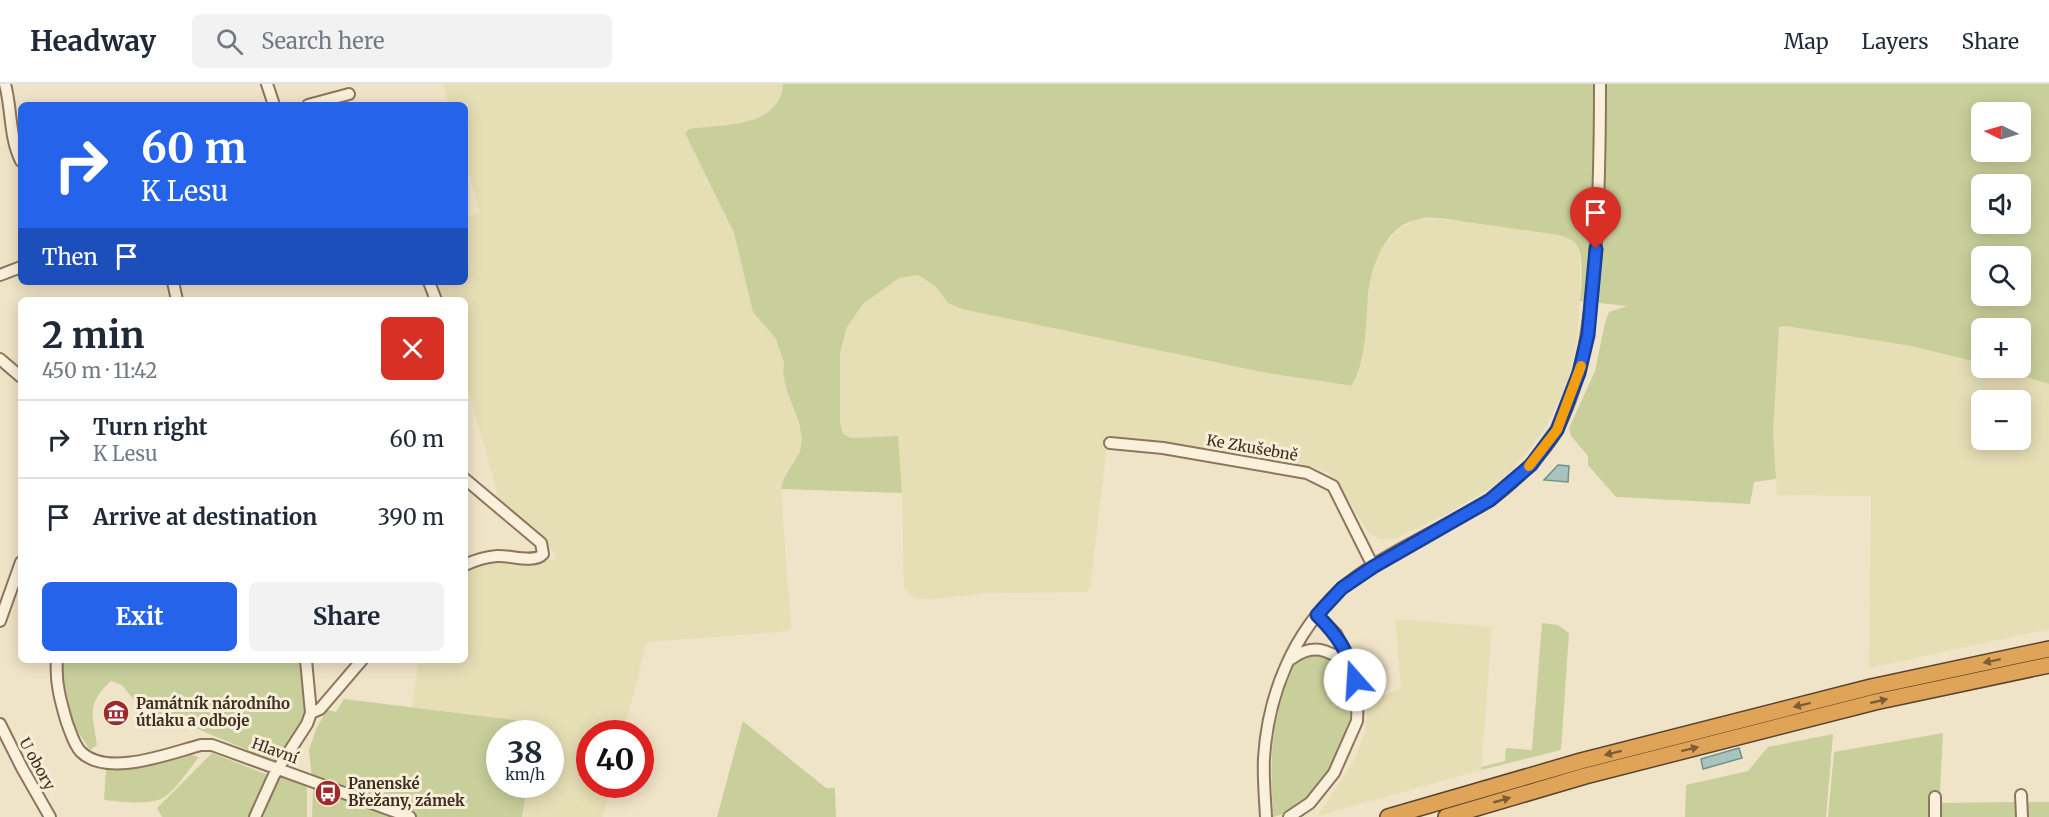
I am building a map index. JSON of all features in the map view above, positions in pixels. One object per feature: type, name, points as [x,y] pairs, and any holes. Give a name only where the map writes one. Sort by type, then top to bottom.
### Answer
[{"type":"highway","points":[[1388,817],[1581,761],[1848,693],[2049,649]]},
{"type":"highway","points":[[1446,817],[1585,776],[1875,702],[2049,665]]},
{"type":"street","points":[[5,84],[15,149],[18,155]]},
{"type":"street","points":[[267,84],[273,102]]},
{"type":"street","points":[[1266,817],[1264,760],[1272,702],[1288,661],[1317,615],[1342,588],[1373,567],[1490,500],[1531,465],[1557,430],[1579,373],[1588,335],[1597,230],[1600,84]]},
{"type":"street","points":[[319,102],[349,94]]},
{"type":"street","points":[[0,275],[18,268]]},
{"type":"street","points":[[0,359],[18,374]]},
{"type":"street","name":"Ke Zkušebně","points":[[1110,443],[1163,448],[1306,473],[1333,486],[1373,567]]},
{"type":"street","points":[[468,482],[544,548],[543,554],[537,558],[497,556],[468,563]]},
{"type":"street","points":[[0,621],[18,570]]},
{"type":"street","points":[[1289,817],[1310,803],[1334,773],[1357,721],[1358,696],[1352,665],[1336,634],[1317,615]]},
{"type":"street","points":[[1288,661],[1300,652],[1315,649],[1330,651],[1352,665]]},
{"type":"street","name":"Hlavní","points":[[57,663],[57,682],[66,719],[77,747],[88,757],[102,762],[135,762],[208,745],[279,768],[410,817]]},
{"type":"street","points":[[255,817],[279,768],[307,724],[311,713],[306,663]]},
{"type":"street","points":[[311,713],[320,709],[359,663]]},
{"type":"street","name":"U obory","points":[[0,724],[50,817]]},
{"type":"street","points":[[2021,795],[2022,817]]},
{"type":"street","points":[[1935,797],[1935,817]]},
{"type":"shaded area","points":[[443,84],[783,84],[778,104],[767,115],[749,121],[689,129],[685,133],[734,233],[753,312],[776,339],[784,363],[783,373],[787,391],[799,422],[802,439],[800,452],[784,478],[781,489],[791,629],[780,632],[647,642],[626,720],[576,720],[576,798],[608,798],[603,817],[522,817],[526,798],[564,798],[564,720],[514,720],[412,707],[419,663],[468,663],[468,568],[502,558],[540,562],[555,559],[556,554],[500,503],[468,389],[468,297],[441,297],[438,285],[468,285],[468,217],[480,213],[468,171],[468,102],[448,102]]},
{"type":"shaded area","points":[[1417,219],[1440,219],[1559,235],[1578,245],[1580,301],[1577,340],[1568,383],[1543,432],[1512,470],[1492,487],[1443,516],[1394,539],[1379,539],[1369,534],[1339,484],[1328,472],[1311,467],[1108,436],[1090,588],[1087,592],[987,593],[932,599],[915,598],[904,589],[898,437],[851,438],[843,434],[840,422],[840,353],[847,327],[863,304],[899,278],[918,275],[935,286],[948,303],[1267,373],[1347,385],[1358,375],[1370,281],[1376,260],[1384,244],[1399,229]]},
{"type":"shaded area","points":[[1786,326],[1911,346],[1971,361],[1971,378],[2031,378],[2049,384],[2049,629],[1869,668],[1871,496],[1777,495],[1773,433],[1778,327]]},
{"type":"shaded area","points":[[1395,619],[1492,627],[1481,770],[1317,816],[1354,761],[1365,733],[1368,701],[1401,689]]},
{"type":"green space","points":[[783,84],[2049,84],[2049,384],[2030,378],[2031,318],[1971,318],[1971,361],[1911,346],[1786,326],[1779,327],[1773,433],[1776,479],[1754,482],[1750,504],[1616,497],[1588,465],[1588,456],[1571,436],[1569,428],[1595,371],[1609,312],[1627,306],[1580,301],[1581,255],[1576,244],[1568,238],[1446,219],[1425,218],[1406,223],[1397,230],[1388,238],[1376,260],[1368,295],[1363,354],[1352,385],[1267,373],[962,309],[948,303],[935,286],[918,275],[899,278],[863,304],[847,327],[840,353],[840,422],[843,434],[851,438],[898,436],[902,493],[781,489],[784,478],[800,452],[802,439],[799,422],[787,391],[783,373],[784,363],[776,339],[753,312],[734,233],[685,133],[689,129],[748,121],[772,109],[779,99]]},
{"type":"green space","points":[[1542,623],[1558,625],[1569,633],[1561,750],[1481,770],[1481,767],[1505,761],[1506,748],[1532,750]]},
{"type":"green space","points":[[1319,656],[1338,663],[1346,674],[1351,702],[1347,732],[1333,763],[1312,792],[1300,804],[1273,817],[1272,751],[1279,703],[1288,673],[1294,664],[1304,658]]},
{"type":"green space","points":[[63,663],[302,663],[309,707],[305,724],[276,762],[169,717],[145,714],[122,685],[111,681],[94,704],[93,718],[97,745],[90,750],[74,726],[63,696]]},
{"type":"green space","points":[[344,699],[514,720],[486,720],[486,798],[526,798],[522,817],[312,817],[313,789],[309,750],[316,729],[327,710],[336,712]]},
{"type":"green space","points":[[743,721],[826,788],[835,788],[836,817],[717,817]]},
{"type":"green space","points":[[1943,733],[1940,792],[1931,792],[1931,817],[1828,817],[1834,752]]},
{"type":"green space","points":[[1833,734],[1826,817],[1685,817],[1686,785],[1748,771],[1768,747]]},
{"type":"green space","points":[[212,753],[268,775],[250,817],[162,817],[157,808]]},
{"type":"green space","points":[[191,755],[199,757],[176,786],[161,799],[140,802],[104,800],[106,770],[143,767]]},
{"type":"green space","points":[[278,776],[307,787],[307,817],[262,817]]},
{"type":"green space","points":[[2017,802],[2017,817],[1942,817],[1942,803]]},
{"type":"green space","points":[[2027,802],[2049,802],[2049,817],[2027,817]]},
{"type":"water","points":[[1558,465],[1569,466],[1568,482],[1544,480]]},
{"type":"water","points":[[1739,748],[1742,758],[1703,769],[1701,759]]},
{"type":"slow traffic","points":[[1529,466],[1557,430],[1581,366]]},
{"type":"place","name":"Památník národního útlaku a odboje","points":[[116,713]]},
{"type":"place","name":"Panenské Břežany, zámek","points":[[328,793]]},
{"type":"route","points":[[1355,680],[1352,665],[1336,634],[1317,615],[1342,588],[1373,567],[1490,500],[1531,465],[1557,430],[1579,373],[1588,335],[1596,249]]}]
